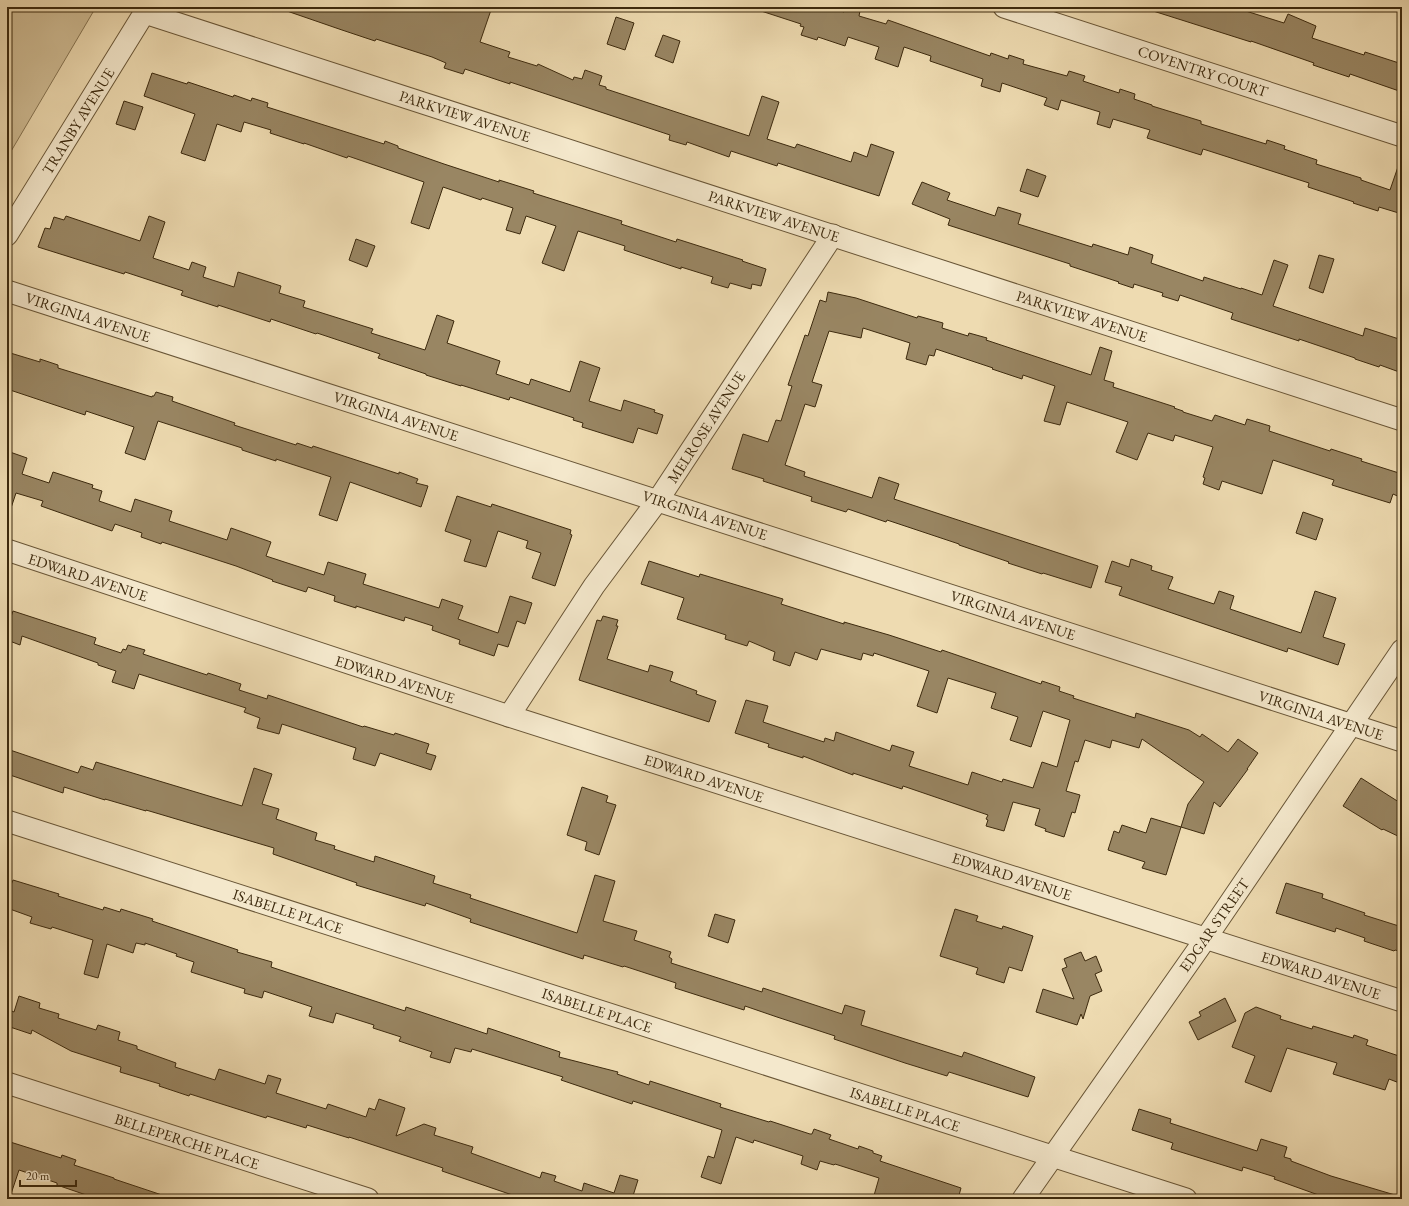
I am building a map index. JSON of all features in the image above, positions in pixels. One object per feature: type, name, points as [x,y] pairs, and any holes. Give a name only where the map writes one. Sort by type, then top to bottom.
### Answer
[{"type":"street","name":"COVENTRY COURT","points":[[1004,7],[1402,136]]},
{"type":"street","name":"PARKVIEW AVENUE","points":[[147,10],[1402,420]]},
{"type":"street","name":"TRANBY AVENUE","points":[[7,235],[147,10]]},
{"type":"street","name":"MELROSE AVENUE","points":[[509,716],[594,586],[658,500],[833,235]]},
{"type":"street","name":"VIRGINIA AVENUE","points":[[7,291],[1402,741]]},
{"type":"street","name":"EDWARD AVENUE","points":[[7,550],[509,716],[1402,1001]]},
{"type":"street","name":"EDGAR STREET","points":[[1022,1199],[1206,938],[1402,650]]},
{"type":"street","name":"ISABELLE PLACE","points":[[7,821],[1186,1199]]},
{"type":"street","name":"BELLEPERCHE PLACE","points":[[7,1083],[368,1199]]},
{"type":"shaded area","points":[[7,7],[96,7],[10,153],[7,152]]},
{"type":"building","points":[[285,7],[492,7],[480,42],[510,52],[508,57],[537,66],[538,64],[573,80],[574,77],[582,79],[585,70],[602,76],[599,85],[606,87],[606,89],[749,136],[762,96],[779,102],[767,139],[795,148],[797,144],[851,162],[854,152],[867,157],[871,144],[894,152],[879,196],[778,163],[777,166],[731,151],[729,157],[687,142],[686,145],[669,140],[670,135],[510,82],[510,84],[465,69],[463,74],[444,68],[446,63],[432,57],[342,30],[284,10]]},
{"type":"building","points":[[758,7],[828,7],[844,12],[847,7],[860,11],[859,16],[886,24],[888,20],[990,56],[991,53],[1008,59],[1009,55],[1024,60],[1023,64],[1067,76],[1069,71],[1085,76],[1083,81],[1119,93],[1120,89],[1135,94],[1134,99],[1201,121],[1201,124],[1266,144],[1267,140],[1285,146],[1284,149],[1317,160],[1316,164],[1361,178],[1361,180],[1390,190],[1400,161],[1402,162],[1402,214],[1379,207],[1378,211],[1353,203],[1354,202],[1308,187],[1309,183],[1203,149],[1201,155],[1147,138],[1150,130],[1113,119],[1110,128],[1097,124],[1100,112],[1061,100],[1058,110],[1044,105],[1047,98],[1002,83],[1000,92],[981,86],[983,79],[930,61],[931,56],[904,47],[898,67],[875,59],[879,47],[848,37],[845,46],[818,37],[817,40],[801,35],[804,27],[800,26],[801,24],[758,10]]},
{"type":"building","points":[[1150,7],[1233,7],[1284,23],[1288,14],[1316,26],[1312,38],[1364,55],[1365,52],[1402,64],[1402,92],[1350,74],[1349,77],[1313,65],[1314,63],[1251,41],[1150,10]]},
{"type":"building","points":[[616,17],[634,23],[625,50],[607,44]]},
{"type":"building","points":[[663,35],[680,41],[673,63],[655,56]]},
{"type":"building","points":[[152,73],[187,84],[188,82],[233,97],[234,95],[251,101],[252,98],[268,103],[267,107],[384,144],[385,141],[398,146],[398,148],[444,164],[499,182],[499,180],[534,191],[533,193],[622,221],[621,224],[676,242],[677,239],[743,260],[742,261],[766,269],[761,286],[752,284],[751,289],[730,283],[728,288],[711,283],[713,277],[681,267],[681,269],[624,250],[625,246],[578,231],[564,271],[542,263],[556,226],[526,216],[520,234],[506,230],[513,208],[482,198],[481,200],[443,187],[429,229],[411,223],[424,182],[348,156],[347,158],[270,133],[271,130],[244,122],[241,132],[217,124],[205,161],[181,153],[195,114],[144,96]]},
{"type":"building","points":[[124,101],[143,107],[135,130],[116,124]]},
{"type":"building","points":[[1027,169],[1046,176],[1038,197],[1020,191]]},
{"type":"building","points":[[922,182],[950,193],[947,200],[995,216],[998,207],[1021,214],[1018,224],[1092,247],[1093,244],[1128,255],[1130,247],[1153,255],[1151,263],[1203,281],[1204,277],[1262,295],[1274,260],[1288,265],[1273,306],[1363,336],[1365,328],[1402,340],[1402,373],[1380,365],[1379,367],[1299,339],[1299,341],[1231,319],[1233,313],[1180,295],[1178,301],[1162,296],[1163,293],[1134,284],[1133,288],[1070,266],[1070,264],[948,225],[950,219],[912,204]]},
{"type":"building","points":[[66,216],[140,241],[149,216],[165,222],[153,258],[189,270],[192,262],[206,267],[203,277],[234,287],[238,272],[281,286],[279,293],[305,301],[303,307],[373,329],[371,333],[425,350],[437,315],[454,321],[447,343],[500,361],[496,374],[529,385],[531,379],[570,392],[580,361],[600,368],[589,401],[621,411],[624,400],[655,410],[654,412],[663,415],[657,434],[638,428],[633,443],[582,427],[583,423],[573,420],[574,418],[510,397],[509,400],[426,375],[378,358],[380,354],[317,333],[316,334],[271,319],[270,322],[218,305],[218,307],[181,295],[183,291],[125,272],[124,274],[38,247],[45,228],[50,229],[54,217],[64,220]]},
{"type":"building","points":[[356,239],[375,246],[367,267],[349,260]]},
{"type":"building","points":[[1319,255],[1334,259],[1323,293],[1309,288]]},
{"type":"building","points":[[828,292],[856,298],[917,318],[918,316],[943,323],[942,328],[968,336],[969,333],[987,338],[986,340],[1091,375],[1100,347],[1112,351],[1104,380],[1114,383],[1113,387],[1175,407],[1174,408],[1183,412],[1212,421],[1215,415],[1245,425],[1247,419],[1270,426],[1269,431],[1330,451],[1331,449],[1362,459],[1361,461],[1402,474],[1402,498],[1393,494],[1390,503],[1332,485],[1334,480],[1273,460],[1262,494],[1222,481],[1219,490],[1203,484],[1205,478],[1203,477],[1213,447],[1175,435],[1173,441],[1148,433],[1137,460],[1116,452],[1128,422],[1067,402],[1060,425],[1044,421],[1055,386],[1023,375],[1022,379],[936,349],[934,356],[929,355],[926,365],[906,359],[910,343],[863,328],[861,338],[829,331],[812,382],[822,385],[815,407],[805,404],[785,465],[805,472],[804,476],[872,498],[879,477],[899,484],[894,499],[1098,566],[1091,588],[1008,563],[1009,562],[959,544],[887,520],[886,522],[848,509],[846,512],[811,501],[812,497],[732,469],[743,434],[768,442],[776,420],[781,421],[792,386],[788,385],[805,335],[808,336],[820,300],[826,302]]},
{"type":"building","points":[[7,352],[40,362],[40,359],[58,365],[58,368],[152,397],[156,392],[173,397],[172,401],[235,423],[234,425],[296,445],[297,443],[312,448],[313,446],[418,479],[416,483],[428,486],[421,507],[350,482],[337,521],[319,515],[331,477],[276,459],[276,461],[242,450],[242,448],[158,421],[145,460],[125,453],[134,427],[86,411],[85,415],[7,389]]},
{"type":"building","points":[[7,451],[27,458],[22,474],[49,483],[53,472],[93,485],[92,488],[102,491],[99,501],[131,512],[135,499],[172,511],[169,521],[227,540],[231,528],[271,542],[266,556],[324,575],[328,562],[366,574],[363,584],[439,608],[442,599],[463,606],[458,619],[498,633],[510,596],[532,603],[525,624],[517,621],[508,647],[498,644],[494,656],[459,644],[460,640],[432,630],[433,626],[405,617],[404,621],[356,606],[356,608],[334,601],[335,596],[308,587],[306,592],[272,581],[273,580],[236,566],[162,542],[161,544],[141,537],[142,533],[115,524],[112,531],[41,506],[43,501],[16,493],[10,511],[7,510]]},
{"type":"building","points":[[457,496],[491,507],[492,504],[571,530],[570,534],[572,535],[555,586],[532,578],[541,553],[526,548],[528,541],[498,531],[486,567],[464,561],[471,540],[445,531]]},
{"type":"building","points":[[1303,512],[1323,519],[1316,540],[1296,533]]},
{"type":"building","points":[[1131,559],[1152,566],[1151,570],[1173,577],[1168,589],[1214,604],[1219,591],[1234,596],[1230,609],[1301,633],[1315,591],[1336,598],[1323,637],[1345,644],[1338,665],[1288,648],[1287,652],[1119,595],[1122,587],[1105,582],[1112,561],[1129,567]]},
{"type":"building","points":[[649,561],[699,577],[700,574],[783,599],[781,604],[844,624],[844,622],[941,652],[942,650],[1041,684],[1042,681],[1060,687],[1059,691],[1074,696],[1073,698],[1135,718],[1136,713],[1189,730],[1200,737],[1202,734],[1228,752],[1238,739],[1258,753],[1220,807],[1214,802],[1204,834],[1181,827],[1188,804],[1204,782],[1142,739],[1139,748],[1112,740],[1110,748],[1085,740],[1078,762],[1075,761],[1066,791],[1080,795],[1075,813],[1072,812],[1064,837],[1045,831],[1046,829],[1035,825],[1040,809],[1013,802],[1004,831],[986,826],[988,820],[986,819],[988,815],[903,786],[902,789],[853,773],[853,775],[803,756],[803,758],[768,747],[769,744],[735,733],[746,700],[768,706],[763,722],[824,742],[825,738],[834,741],[836,732],[890,751],[892,745],[914,752],[909,766],[968,785],[972,772],[1002,782],[1003,779],[1033,788],[1042,762],[1057,767],[1070,720],[1043,711],[1031,747],[1010,740],[1018,717],[991,708],[996,693],[948,678],[937,713],[917,706],[929,671],[874,653],[873,656],[863,653],[861,660],[821,649],[817,660],[795,652],[790,666],[773,660],[775,652],[749,641],[747,646],[725,639],[726,635],[677,619],[684,598],[641,584]]},
{"type":"building","points":[[13,611],[96,638],[94,644],[121,653],[123,649],[126,650],[128,645],[145,650],[143,654],[207,675],[208,673],[241,684],[239,690],[267,699],[268,695],[363,727],[364,726],[394,735],[395,733],[429,744],[426,753],[436,756],[431,770],[380,753],[375,766],[353,759],[356,748],[282,724],[279,734],[257,728],[260,718],[244,712],[246,708],[139,674],[134,689],[112,682],[116,671],[98,665],[98,663],[22,636],[20,645],[7,640],[7,628]]},
{"type":"building","points":[[603,616],[618,620],[616,626],[618,626],[607,659],[648,672],[650,665],[673,672],[670,681],[697,691],[696,694],[716,701],[709,722],[579,680],[597,620],[601,621]]},
{"type":"building","points":[[7,749],[78,773],[81,766],[93,770],[96,762],[242,806],[254,768],[272,774],[262,804],[279,809],[276,819],[317,833],[315,840],[335,846],[334,849],[374,862],[375,856],[435,876],[433,883],[471,895],[470,898],[577,933],[595,875],[615,881],[603,921],[637,931],[634,940],[671,952],[669,957],[672,959],[671,963],[762,992],[763,988],[842,1014],[845,1005],[865,1011],[861,1025],[962,1057],[964,1052],[1035,1077],[1028,1097],[949,1072],[947,1076],[905,1063],[834,1039],[835,1036],[745,1006],[744,1010],[675,988],[676,983],[624,966],[623,967],[584,955],[583,959],[470,922],[471,919],[426,903],[425,906],[356,885],[357,883],[273,854],[274,848],[64,787],[63,793],[7,774]]},
{"type":"building","points":[[1361,778],[1402,804],[1402,838],[1383,829],[1382,830],[1343,806]]},
{"type":"building","points":[[582,787],[608,796],[606,802],[616,805],[599,855],[585,850],[587,842],[567,835]]},
{"type":"building","points":[[1151,818],[1181,827],[1166,875],[1142,868],[1145,862],[1108,850],[1114,831],[1119,833],[1122,825],[1146,833]]},
{"type":"building","points":[[13,880],[59,894],[58,896],[103,910],[104,907],[120,912],[121,909],[153,919],[152,921],[238,950],[237,952],[272,962],[271,967],[405,1011],[406,1007],[487,1034],[488,1028],[560,1052],[559,1057],[618,1072],[617,1074],[649,1085],[650,1081],[721,1104],[720,1107],[810,1134],[812,1134],[814,1129],[831,1135],[829,1139],[858,1149],[859,1146],[873,1151],[873,1153],[882,1156],[880,1161],[961,1188],[958,1199],[873,1199],[879,1178],[835,1164],[820,1161],[817,1170],[801,1164],[803,1156],[754,1140],[753,1143],[736,1137],[721,1184],[701,1177],[708,1156],[714,1158],[722,1130],[633,1101],[632,1104],[561,1080],[563,1077],[472,1049],[471,1052],[455,1048],[450,1063],[430,1057],[432,1052],[399,1041],[401,1037],[373,1028],[374,1025],[336,1013],[333,1023],[309,1016],[312,1007],[264,991],[262,998],[244,993],[245,989],[191,972],[194,962],[176,956],[177,954],[145,943],[145,945],[136,943],[133,953],[107,944],[98,978],[84,974],[93,940],[52,927],[51,929],[30,923],[32,917],[7,908],[7,883],[11,885]]},
{"type":"building","points":[[1286,883],[1323,894],[1322,898],[1365,913],[1364,915],[1402,927],[1402,952],[1394,951],[1364,941],[1365,938],[1336,928],[1335,932],[1276,913]]},
{"type":"building","points":[[955,909],[978,916],[976,921],[1002,929],[1003,926],[1033,936],[1022,971],[1009,967],[1004,983],[976,974],[978,968],[940,956]]},
{"type":"building","points":[[715,914],[735,920],[728,943],[708,936]]},
{"type":"building","points":[[1081,952],[1085,961],[1096,956],[1102,971],[1095,974],[1102,991],[1090,996],[1083,1019],[1081,1014],[1077,1025],[1036,1012],[1043,989],[1074,999],[1062,969],[1067,967],[1064,959]]},
{"type":"building","points":[[19,996],[40,1003],[39,1008],[59,1014],[58,1018],[96,1030],[98,1025],[120,1032],[118,1040],[137,1046],[137,1049],[176,1063],[175,1067],[215,1080],[219,1069],[265,1084],[268,1075],[281,1079],[276,1093],[326,1109],[328,1104],[366,1117],[369,1108],[375,1110],[379,1099],[405,1108],[396,1136],[424,1124],[436,1128],[434,1135],[473,1147],[471,1153],[540,1178],[542,1172],[556,1176],[554,1181],[582,1191],[584,1183],[614,1193],[620,1175],[638,1180],[632,1199],[524,1199],[442,1171],[443,1168],[349,1137],[307,1125],[306,1128],[267,1116],[266,1118],[190,1094],[189,1096],[159,1086],[160,1084],[120,1072],[121,1067],[71,1051],[32,1030],[31,1034],[7,1026],[7,1009],[14,1012]]},
{"type":"building","points":[[1225,998],[1236,1021],[1198,1040],[1189,1022],[1201,1016],[1199,1012]]},
{"type":"building","points":[[1256,1007],[1281,1016],[1280,1019],[1312,1029],[1313,1026],[1353,1038],[1354,1035],[1368,1040],[1366,1045],[1402,1057],[1402,1084],[1389,1079],[1385,1090],[1333,1074],[1337,1063],[1287,1048],[1271,1092],[1245,1082],[1255,1056],[1232,1047],[1245,1013]]},
{"type":"building","points":[[1139,1109],[1171,1119],[1170,1123],[1257,1151],[1261,1139],[1287,1147],[1284,1157],[1291,1159],[1291,1161],[1331,1176],[1395,1195],[1395,1199],[1336,1199],[1324,1197],[1274,1179],[1275,1177],[1243,1167],[1242,1171],[1171,1149],[1173,1143],[1132,1130]]},
{"type":"building","points":[[7,1141],[61,1158],[62,1155],[76,1160],[74,1165],[165,1196],[164,1199],[98,1199],[19,1170],[10,1197],[7,1197]]}]
